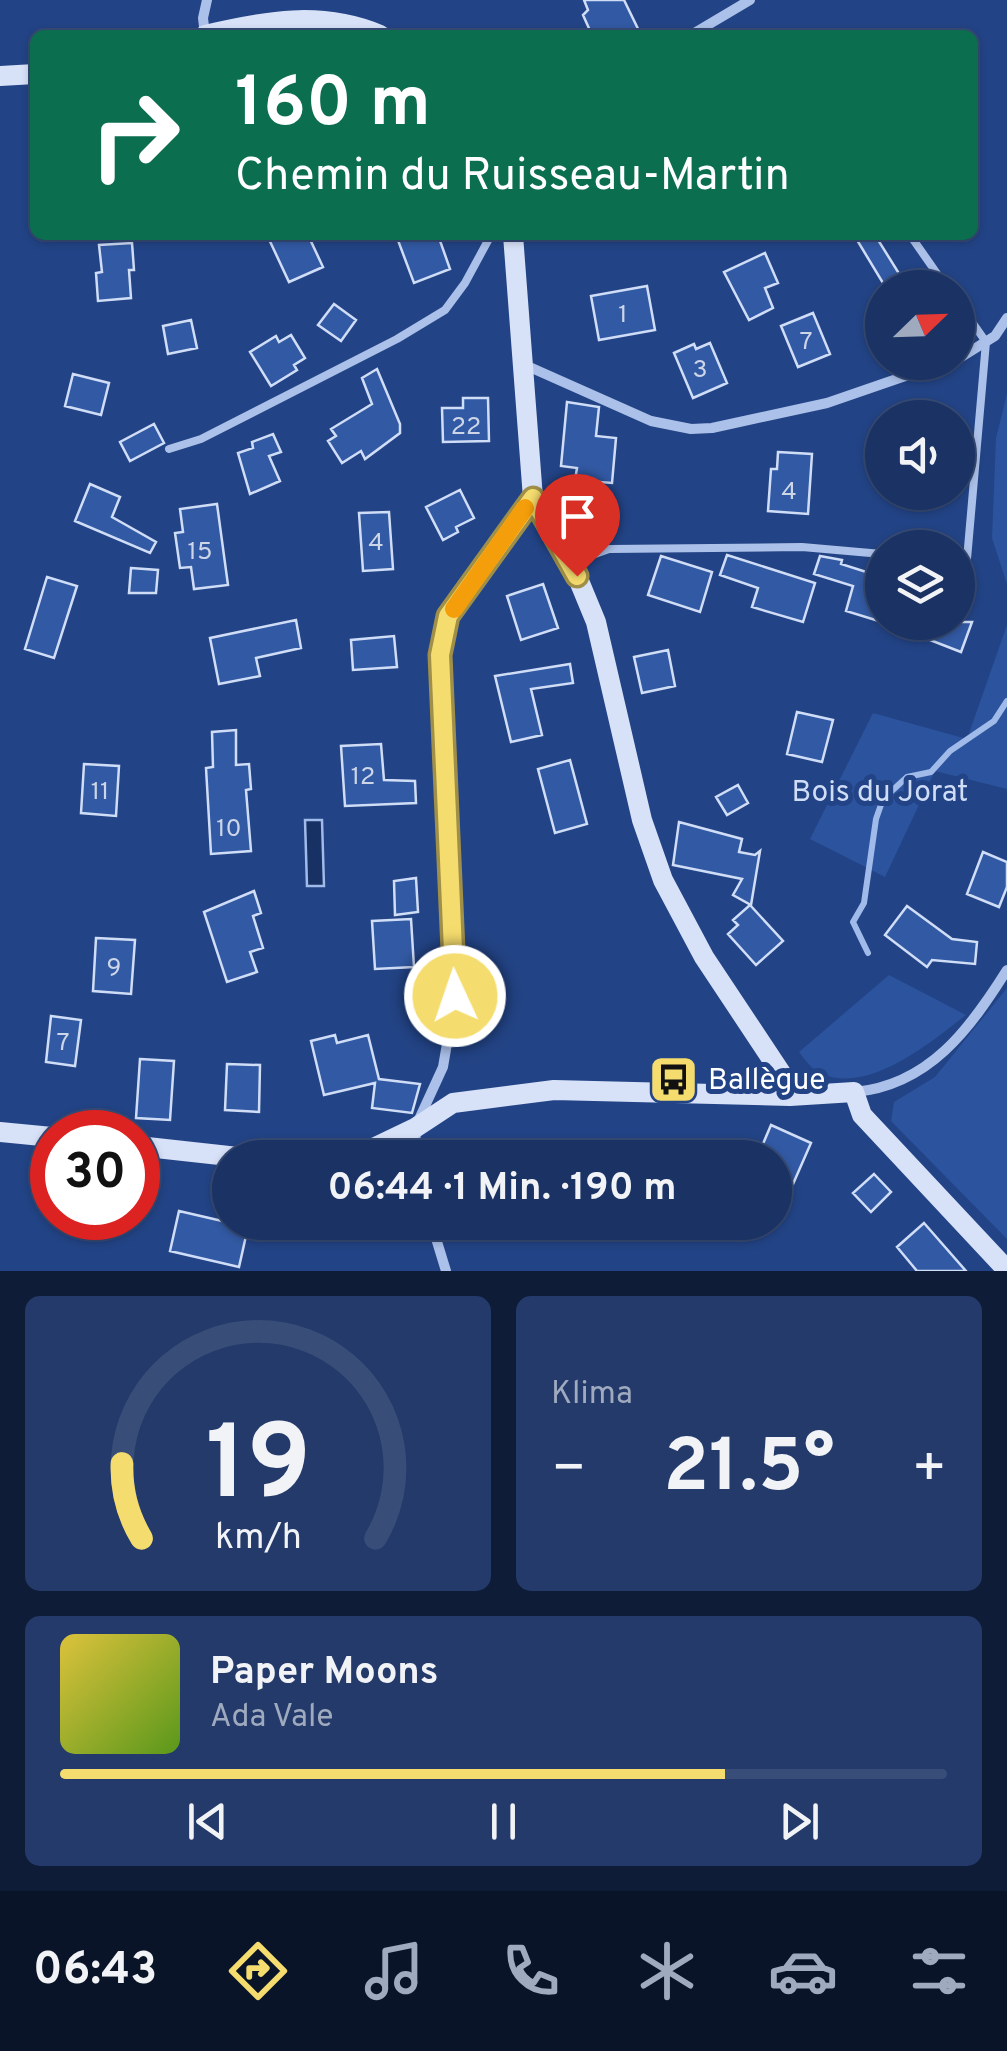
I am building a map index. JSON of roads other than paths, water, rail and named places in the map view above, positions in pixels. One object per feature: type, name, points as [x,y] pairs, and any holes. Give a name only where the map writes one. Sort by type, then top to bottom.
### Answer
[{"type":"street","points":[[204,30],[208,0]]},
{"type":"street","points":[[699,30],[750,0]]},
{"type":"street","points":[[227,30],[274,19],[312,18],[360,30]]},
{"type":"street","points":[[0,76],[30,74]]},
{"type":"street","points":[[513,240],[533,498],[570,563],[596,622],[642,820],[662,880],[704,956],[784,1078],[790,1096]]},
{"type":"street","points":[[975,349],[995,336],[1007,318]]},
{"type":"street","points":[[522,364],[652,421],[690,428],[712,428],[827,403],[894,380]]},
{"type":"street","points":[[416,1140],[415,1128],[443,1066],[455,996],[440,655],[448,616],[533,498]]},
{"type":"street","points":[[390,1140],[453,1103],[554,1090],[790,1096],[879,1090],[929,1066],[952,1045],[1007,970]]},
{"type":"street","points":[[854,1092],[862,1116],[1007,1270]]},
{"type":"street","points":[[0,1132],[30,1135]]},
{"type":"street","points":[[160,1148],[212,1154]]},
{"type":"street","points":[[437,1240],[446,1271]]},
{"type":"lane","points":[[169,449],[201,440],[397,339],[445,310],[488,240]]},
{"type":"lane","points":[[914,240],[935,270]]},
{"type":"lane","points":[[970,530],[986,342],[975,326]]},
{"type":"lane","points":[[570,563],[608,549],[802,547],[865,553]]},
{"type":"waterway","points":[[868,953],[853,922],[864,903],[876,819],[883,799],[907,777],[931,772],[950,751],[994,721],[1007,701]]},
{"type":"place","name":"Ballègue","points":[[673,1079]]},
{"type":"park label","name":"Bois du Jorat","points":[[880,791]]}]
